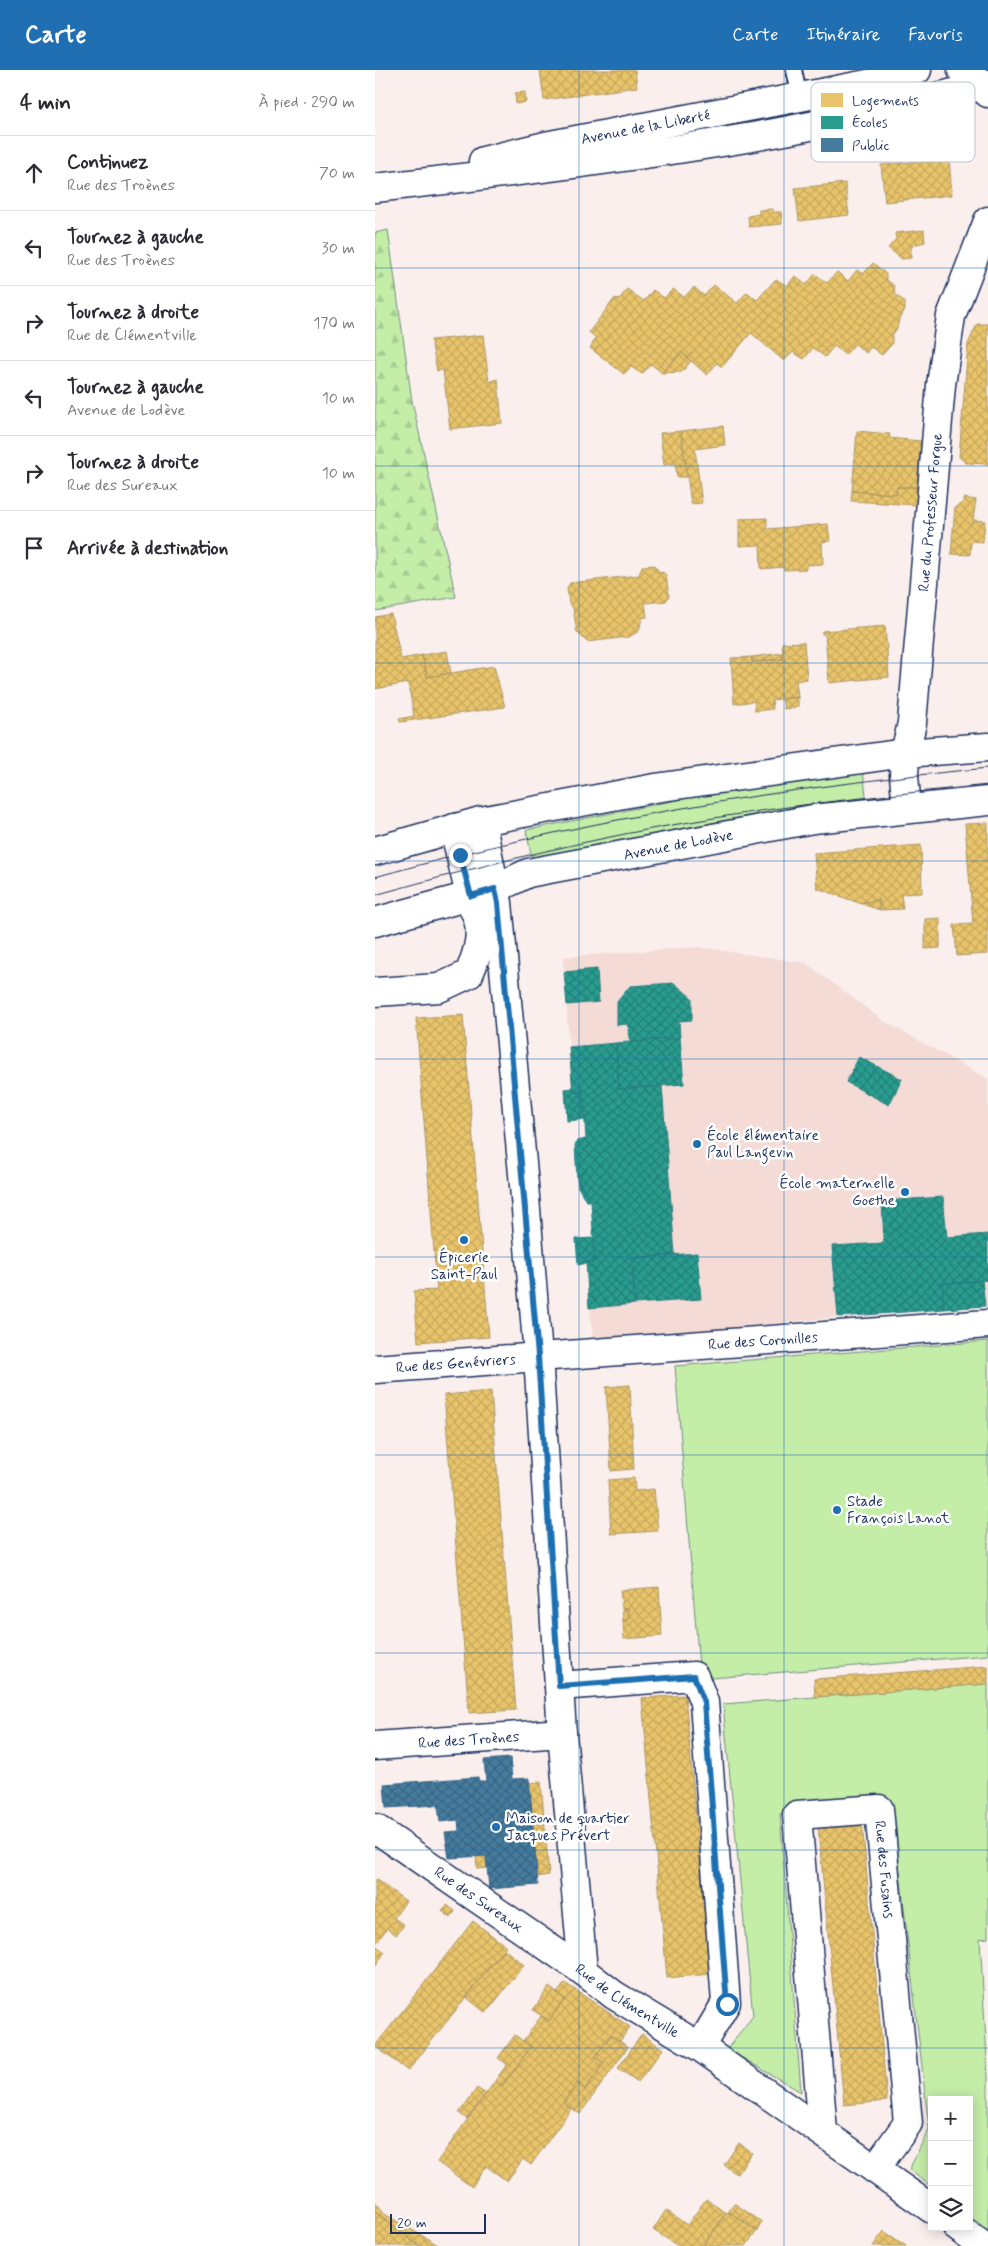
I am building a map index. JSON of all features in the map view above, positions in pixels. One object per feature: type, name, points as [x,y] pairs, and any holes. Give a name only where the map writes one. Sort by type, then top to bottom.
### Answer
[{"type":"street","name":"Avenue de la Liberté","points":[[878,82],[917,70]]},
{"type":"street","name":"Avenue de la Liberté","points":[[375,187],[545,146],[811,96]]},
{"type":"street","name":"Avenue de la Liberté","points":[[375,187],[530,171],[759,136],[811,125]]},
{"type":"street","name":"Rue du Professeur Forgue","points":[[907,808],[904,776],[905,753],[912,723],[941,385],[951,316],[988,221]]},
{"type":"street","points":[[375,851],[481,821],[655,788],[905,753],[988,747]]},
{"type":"street","name":"Avenue de Lodève","points":[[375,922],[483,892],[528,873],[813,819],[988,801]]},
{"type":"street","name":"Rue de Clémentville","points":[[481,821],[483,892],[500,922],[538,1356],[559,1686],[583,1971],[614,1995],[700,2047],[928,2206]]},
{"type":"street","points":[[375,992],[439,988],[469,974],[477,957],[480,934],[479,918],[473,908],[483,892],[454,828]]},
{"type":"street","name":"Rue des Coronilles","points":[[538,1356],[988,1324]]},
{"type":"street","name":"Rue des Genévriers","points":[[375,1369],[538,1356]]},
{"type":"street","points":[[559,1686],[694,1676],[704,1702],[727,2004],[700,2047]]},
{"type":"street","name":"Rue des Troènes","points":[[375,1746],[563,1733]]},
{"type":"street","name":"Rue des Fusains","points":[[823,2132],[797,1815],[879,1809],[908,2123],[875,2168]]},
{"type":"street","name":"Rue des Sureaux","points":[[375,1828],[583,1971]]},
{"type":"street","points":[[962,2231],[983,2246]]},
{"type":"lane","points":[[794,70],[801,98]]},
{"type":"shaded area","name":"École élémentaire Paul Langevin","points":[[698,947],[806,963],[882,1020],[988,1079],[988,1306],[838,1317],[593,1342],[586,1265],[578,1265],[576,1239],[593,1237],[591,1201],[586,1201],[578,1188],[577,1178],[575,1145],[577,1141],[586,1139],[585,1120],[567,1121],[565,1089],[572,1088],[563,957]]},
{"type":"green space","points":[[388,230],[412,401],[456,597],[375,611],[375,233]]},
{"type":"green space","points":[[863,771],[867,803],[533,863],[526,830],[703,795]]},
{"type":"green space","name":"Stade François Lanot","points":[[988,1341],[988,1655],[700,1679],[675,1366]]},
{"type":"green space","points":[[988,1684],[988,1938],[980,1939],[988,2077],[988,2230],[973,2219],[973,2096],[928,2096],[928,2120],[892,1802],[780,1814],[801,2092],[727,2049],[753,2016],[723,1704]]},
{"type":"green space","points":[[928,2131],[928,2184],[909,2170]]},
{"type":"building: Logements","points":[[540,70],[635,70],[637,87],[544,100]]},
{"type":"building: Logements","points":[[525,92],[526,102],[516,104],[515,93]]},
{"type":"building: Logements","points":[[910,162],[949,162],[952,195],[885,202],[881,165]]},
{"type":"building: Logements","points":[[845,183],[849,215],[799,221],[795,188]]},
{"type":"building: Logements","points":[[773,209],[773,212],[781,212],[782,224],[749,227],[748,216],[759,214],[759,210]]},
{"type":"building: Logements","points":[[924,230],[925,242],[913,245],[911,258],[902,259],[888,248],[896,239],[895,233]]},
{"type":"building: Logements","points":[[873,263],[886,274],[886,279],[894,286],[895,294],[905,302],[905,310],[899,319],[897,329],[892,335],[892,344],[882,355],[871,347],[866,353],[855,344],[845,355],[834,346],[825,357],[813,348],[804,359],[793,352],[784,361],[751,333],[722,367],[717,363],[707,375],[681,352],[662,373],[651,364],[642,374],[631,367],[624,374],[590,348],[596,338],[589,332],[615,298],[619,300],[627,289],[644,301],[653,290],[664,298],[673,289],[684,297],[694,287],[704,296],[714,285],[737,303],[747,292],[757,300],[776,279],[787,286],[795,276],[806,285],[815,274],[827,283],[837,272],[848,281],[857,270],[863,274]]},
{"type":"building: Logements","points":[[977,324],[988,324],[988,464],[966,463],[959,457],[968,344]]},
{"type":"building: Logements","points":[[483,335],[489,382],[498,379],[502,423],[450,429],[443,370],[437,371],[431,340]]},
{"type":"building: Logements","points":[[681,352],[691,361],[682,372],[662,373]]},
{"type":"building: Logements","points":[[723,426],[725,445],[695,449],[702,503],[691,504],[681,431]]},
{"type":"building: Logements","points":[[681,431],[687,477],[677,477],[675,463],[664,465],[660,433]]},
{"type":"building: Logements","points":[[857,431],[890,434],[889,438],[921,441],[917,487],[897,487],[896,494],[852,491]]},
{"type":"building: Logements","points":[[897,487],[917,487],[916,505],[851,501],[852,491],[896,494]]},
{"type":"building: Logements","points":[[964,498],[976,500],[973,520],[985,521],[983,542],[971,541],[970,555],[951,554],[955,507],[963,503]]},
{"type":"building: Logements","points":[[767,518],[767,529],[828,524],[830,541],[822,542],[823,564],[806,565],[806,569],[784,570],[784,567],[761,569],[760,545],[739,546],[739,519]]},
{"type":"building: Logements","points":[[654,565],[660,573],[663,572],[666,575],[669,596],[666,601],[645,603],[647,617],[642,618],[639,631],[629,637],[587,642],[577,632],[573,608],[569,604],[567,588],[570,583],[639,575],[642,566]]},
{"type":"building: Logements","points":[[391,614],[401,659],[422,655],[427,677],[494,666],[505,707],[400,722],[399,719],[414,716],[408,683],[375,689],[375,617]]},
{"type":"building: Logements","points":[[885,626],[889,677],[829,683],[825,634],[822,634],[822,631]]},
{"type":"building: Logements","points":[[804,642],[807,679],[796,681],[798,697],[772,700],[773,709],[755,711],[754,701],[734,704],[731,658],[752,657],[752,662],[783,659],[782,643]]},
{"type":"building: Logements","points":[[447,651],[451,673],[427,677],[422,655]]},
{"type":"building: Logements","points":[[782,653],[783,659],[752,662],[752,657]]},
{"type":"building: Logements","points":[[798,697],[798,707],[784,709],[782,699]]},
{"type":"building: Logements","points":[[988,823],[988,954],[957,956],[954,925],[973,924],[965,824]]},
{"type":"building: Logements","points":[[921,845],[922,893],[901,894],[903,909],[880,910],[879,900],[859,903],[817,888],[814,853]]},
{"type":"building: Logements","points":[[879,900],[880,910],[859,903]]},
{"type":"building: Logements","points":[[940,918],[940,948],[925,949],[925,919]]},
{"type":"building: Logements","points":[[463,1015],[489,1337],[418,1342],[414,1291],[437,1290],[416,1018]]},
{"type":"building: Logements","points":[[630,1385],[634,1469],[611,1471],[606,1387]]},
{"type":"building: Logements","points":[[491,1391],[516,1710],[469,1713],[444,1395]]},
{"type":"building: Logements","points":[[634,1478],[635,1491],[654,1489],[658,1531],[611,1534],[608,1480]]},
{"type":"building: Logements","points":[[659,1587],[662,1636],[624,1639],[623,1621],[629,1620],[628,1608],[622,1608],[620,1590]]},
{"type":"building: Logements","points":[[622,1608],[628,1608],[629,1620],[623,1621]]},
{"type":"building: Logements","points":[[988,1666],[988,1684],[815,1697],[814,1679]]},
{"type":"building: Logements","points":[[685,1695],[710,1974],[667,1978],[642,1698]]},
{"type":"building: Logements","points":[[541,1782],[549,1875],[537,1877],[529,1783]]},
{"type":"building: Logements","points":[[862,1821],[887,2101],[844,2105],[818,1826]]},
{"type":"building: Logements","points":[[476,1856],[486,1856],[487,1868],[477,1869]]},
{"type":"building: Logements","points":[[375,1879],[406,1901],[394,1918],[404,1925],[396,1935],[387,1928],[375,1945]]},
{"type":"building: Logements","points":[[447,1905],[455,1911],[451,1918],[442,1911]]},
{"type":"building: Logements","points":[[473,1921],[506,1946],[408,2071],[375,2046]]},
{"type":"building: Logements","points":[[375,1945],[385,1952],[375,1966]]},
{"type":"building: Logements","points":[[504,1949],[524,1965],[486,2013],[466,1997]]},
{"type":"building: Logements","points":[[565,1983],[630,2027],[620,2041],[611,2035],[595,2057],[604,2063],[585,2089],[577,2083],[563,2103],[571,2109],[531,2165],[523,2159],[507,2181],[486,2166],[472,2187],[437,2162],[495,2081],[502,2086],[531,2047],[523,2041],[541,2016],[549,2021],[565,1999],[557,1993]]},
{"type":"building: Logements","points":[[549,1987],[565,1999],[549,2021],[533,2010]]},
{"type":"building: Logements","points":[[642,2034],[663,2049],[638,2082],[618,2068]]},
{"type":"building: Logements","points":[[515,2035],[531,2047],[502,2086],[495,2081],[507,2064],[498,2058]]},
{"type":"building: Logements","points":[[611,2035],[628,2047],[580,2114],[563,2103],[577,2083],[585,2089],[604,2063],[595,2057]]},
{"type":"building: Logements","points":[[477,2088],[486,2094],[467,2119],[459,2113]]},
{"type":"building: Logements","points":[[739,2143],[752,2153],[737,2174],[724,2165]]},
{"type":"building: Logements","points":[[706,2199],[726,2213],[703,2246],[678,2246],[653,2230],[666,2210],[687,2225]]},
{"type":"building: Logements","points":[[375,2201],[386,2215],[440,2246],[419,2246],[375,2212]]},
{"type":"building: Logements","points":[[734,2203],[762,2222],[757,2231],[728,2211]]},
{"type":"building: Logements","points":[[728,2211],[757,2231],[746,2246],[703,2246]]},
{"type":"building: Logements","points":[[375,2212],[419,2246],[375,2246]]},
{"type":"building: Logements","points":[[884,2231],[906,2246],[873,2246]]},
{"type":"building: Écoles","points":[[597,969],[599,1002],[567,1005],[564,972]]},
{"type":"building: Écoles","points":[[674,983],[692,998],[692,1020],[679,1021],[680,1038],[630,1042],[628,1024],[617,1025],[617,1002],[630,986]]},
{"type":"building: Écoles","points":[[680,1038],[684,1084],[619,1089],[616,1043]]},
{"type":"building: Écoles","points":[[616,1043],[619,1089],[662,1086],[675,1255],[632,1258],[635,1304],[589,1308],[586,1262],[595,1261],[591,1201],[580,1186],[579,1178],[577,1178],[575,1145],[577,1141],[586,1139],[583,1091],[573,1092],[569,1047]]},
{"type":"building: Écoles","points":[[859,1057],[902,1079],[889,1105],[846,1082]]},
{"type":"building: Écoles","points":[[572,1088],[573,1092],[583,1091],[585,1119],[567,1121],[565,1089]]},
{"type":"building: Écoles","points":[[577,1178],[579,1178],[580,1186],[590,1201],[586,1201],[578,1187]]},
{"type":"building: Écoles","points":[[943,1197],[947,1237],[988,1234],[988,1280],[942,1284],[944,1309],[838,1317],[832,1246],[884,1243],[882,1201]]},
{"type":"building: Écoles","points":[[593,1238],[595,1261],[578,1265],[576,1239]]},
{"type":"building: Écoles","points":[[697,1253],[701,1299],[635,1304],[632,1258]]},
{"type":"building: Écoles","points":[[982,1280],[985,1306],[944,1309],[942,1284]]},
{"type":"building: Public","name":"Maison de quartier Jacques Prévert","points":[[510,1758],[512,1779],[529,1778],[538,1885],[489,1889],[486,1856],[449,1858],[445,1832],[459,1831],[458,1820],[440,1822],[438,1805],[386,1808],[384,1784],[478,1777],[479,1781],[486,1781],[484,1760]]},
{"type":"tram line","points":[[375,877],[526,839],[679,809],[833,785],[988,768]]},
{"type":"tram line","points":[[375,895],[543,852],[671,825],[816,803],[988,785]]},
{"type":"place","name":"École élémentaire Paul Langevin","points":[[697,1144]]},
{"type":"place","name":"École maternelle Goethe","points":[[905,1192]]},
{"type":"place","name":"Épicerie Saint-Paul","points":[[464,1240]]},
{"type":"place","name":"Stade François Lanot","points":[[837,1510]]},
{"type":"place","name":"Maison de quartier Jacques Prévert","points":[[496,1827]]},
{"type":"route","points":[[460,855],[471,896],[495,889],[498,903],[538,1356],[559,1686],[694,1676],[704,1702],[727,2004]]}]
